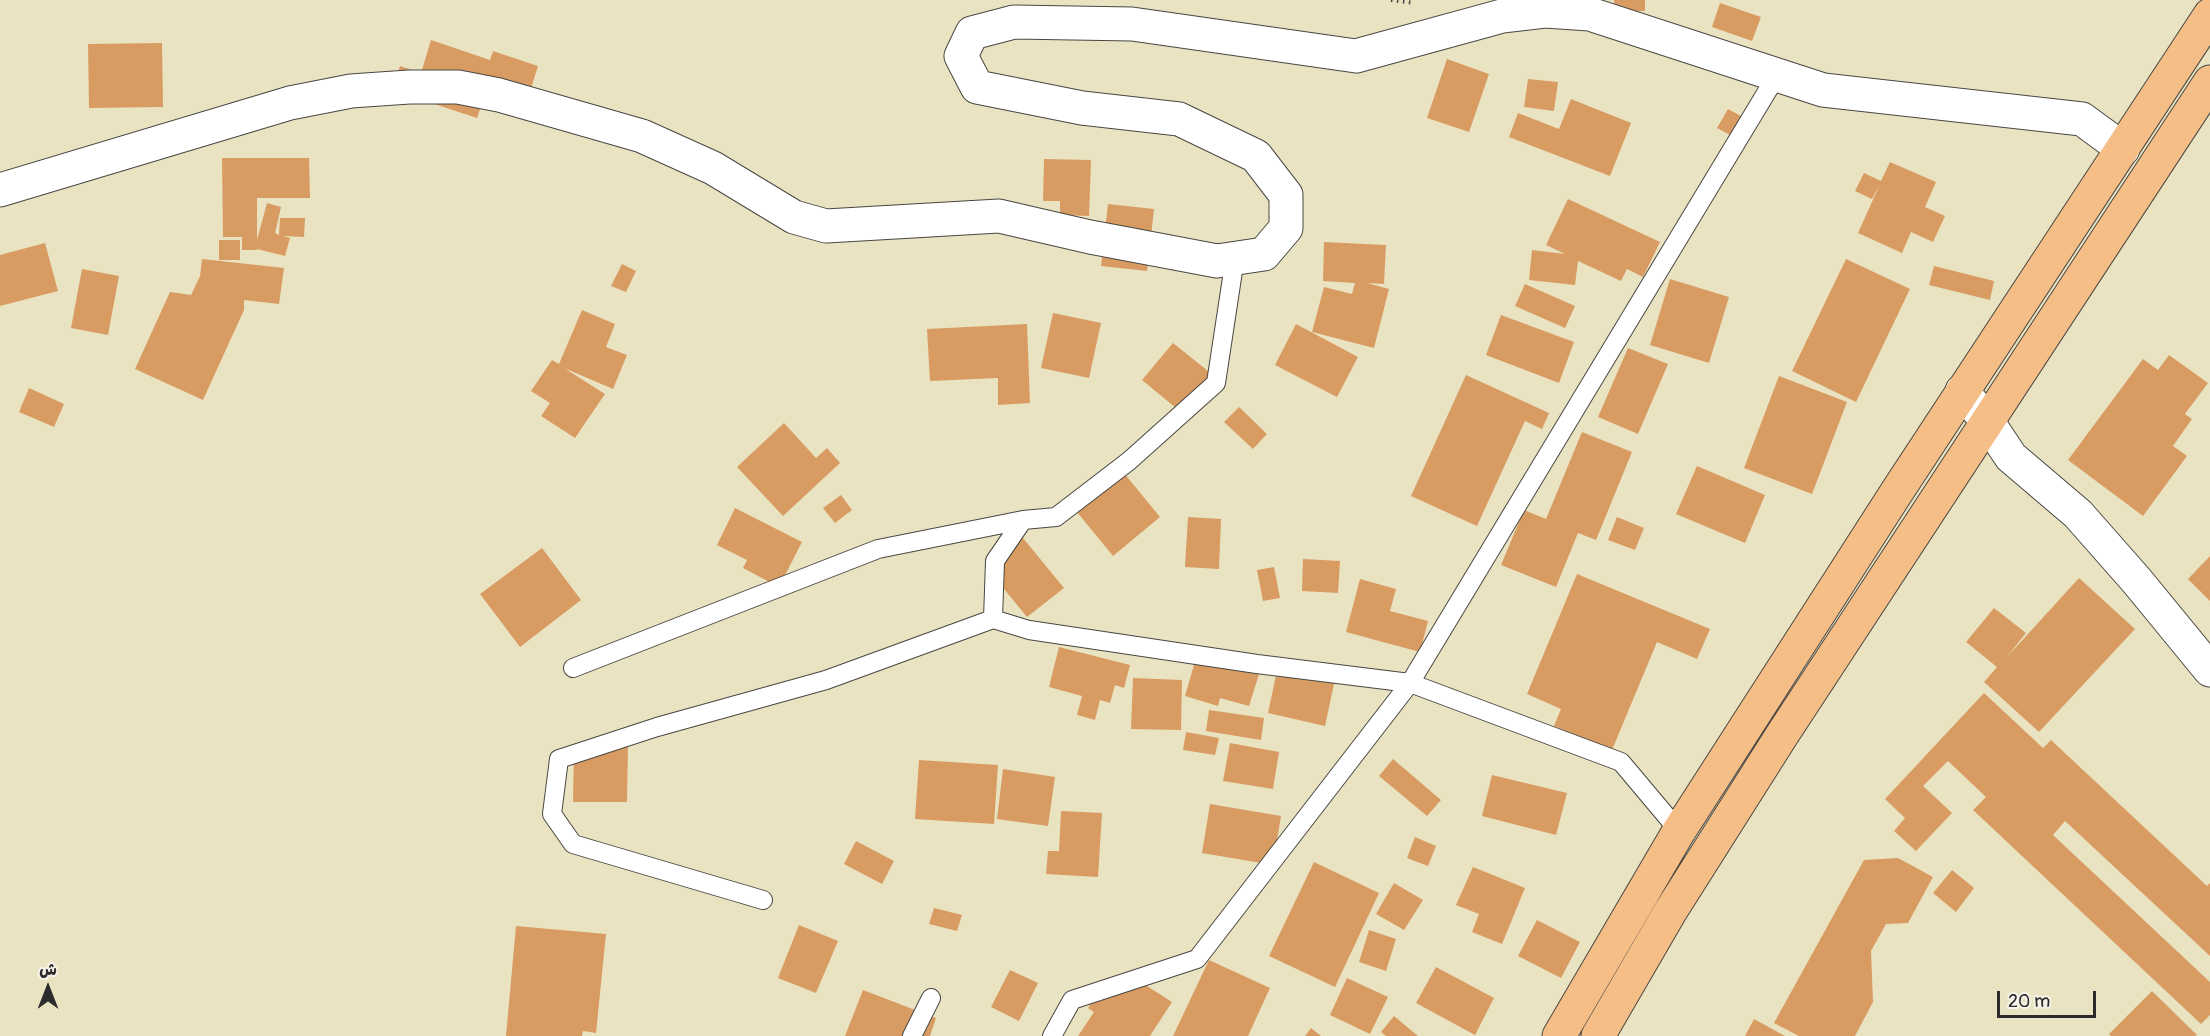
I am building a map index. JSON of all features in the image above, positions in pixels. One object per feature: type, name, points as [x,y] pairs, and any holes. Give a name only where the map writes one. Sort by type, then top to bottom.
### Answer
[{"type":"main road","points":[[1559,1036],[1679,831],[1962,391],[2124,149],[2210,15]]},
{"type":"main road","points":[[1598,1036],[1670,912],[1775,744],[2210,82]]},
{"type":"street","points":[[0,190],[290,103],[351,91],[409,87],[458,87],[499,95],[642,136],[713,168],[794,217],[826,226],[999,216],[1090,237],[1217,261],[1264,254],[1286,228],[1286,195],[1256,156],[1179,119],[1082,108],[976,87],[961,56],[972,33],[1014,22],[1132,24],[1356,56],[1502,16],[1545,11],[1590,14],[1823,90],[2082,119],[2124,149]]},
{"type":"street","points":[[1962,391],[1987,421],[2011,457],[2078,514],[2210,670]]},
{"type":"lane","points":[[1052,1036],[1072,1000],[1197,958],[1410,683],[1777,75]]},
{"type":"lane","points":[[573,668],[878,549],[1023,520],[1056,517],[1129,461],[1216,382],[1235,258]]},
{"type":"lane","points":[[993,619],[995,561],[1023,520]]},
{"type":"lane","points":[[763,900],[573,844],[552,814],[559,759],[657,727],[826,680],[993,619],[1040,632],[1257,664],[1410,683],[1621,762],[1679,831]]},
{"type":"lane","points":[[912,1036],[932,998]]},
{"type":"building","points":[[1614,0],[1645,0],[1645,11],[1615,12]]},
{"type":"building","points":[[1720,3],[1761,17],[1752,41],[1712,27]]},
{"type":"building","points":[[431,40],[490,60],[493,51],[538,66],[527,101],[487,88],[477,118],[392,90],[400,66],[421,73]]},
{"type":"building","points":[[162,43],[163,107],[89,108],[88,44]]},
{"type":"building","points":[[1447,59],[1489,74],[1469,132],[1427,118]]},
{"type":"building","points":[[1528,79],[1558,82],[1554,111],[1524,107]]},
{"type":"building","points":[[1571,99],[1631,123],[1610,176],[1509,137],[1518,113],[1559,129]]},
{"type":"building","points":[[1728,109],[1741,116],[1730,135],[1717,128]]},
{"type":"building","points":[[222,158],[309,158],[310,198],[257,198],[257,240],[267,203],[281,207],[275,233],[279,235],[280,218],[305,218],[304,237],[283,236],[290,238],[285,256],[257,249],[242,250],[242,237],[223,237]]},
{"type":"building","points":[[1044,159],[1091,160],[1089,216],[1060,215],[1060,201],[1043,201]]},
{"type":"building","points":[[1890,162],[1936,182],[1925,207],[1945,216],[1933,242],[1911,232],[1902,253],[1858,233],[1880,184],[1872,199],[1855,191],[1864,173],[1881,181]]},
{"type":"building","points":[[1568,199],[1660,242],[1643,277],[1627,269],[1621,281],[1578,261],[1575,285],[1529,280],[1532,250],[1565,254],[1546,245]]},
{"type":"building","points":[[1108,204],[1154,209],[1147,271],[1101,266]]},
{"type":"building","points":[[219,240],[240,240],[240,260],[219,260]]},
{"type":"building","points":[[1324,242],[1386,245],[1384,284],[1367,283],[1389,289],[1374,348],[1312,332],[1324,287],[1352,294],[1355,283],[1323,281]]},
{"type":"building","points":[[45,243],[58,291],[0,306],[0,255]]},
{"type":"building","points":[[202,259],[284,268],[279,304],[244,300],[244,310],[203,400],[135,369],[170,292],[191,295],[200,276]]},
{"type":"building","points":[[1846,259],[1910,289],[1856,402],[1792,371]]},
{"type":"building","points":[[622,264],[636,271],[626,292],[611,286]]},
{"type":"building","points":[[1934,266],[1994,281],[1990,300],[1929,285]]},
{"type":"building","points":[[82,269],[119,276],[108,335],[71,328]]},
{"type":"building","points":[[1670,279],[1729,297],[1709,363],[1650,345]]},
{"type":"building","points":[[1525,284],[1575,306],[1565,328],[1515,306]]},
{"type":"building","points":[[582,310],[615,324],[606,347],[627,355],[613,389],[564,368],[605,394],[575,438],[541,416],[550,403],[531,391],[552,360],[559,364]]},
{"type":"building","points":[[1053,313],[1101,323],[1089,378],[1041,368]]},
{"type":"building","points":[[1501,315],[1574,342],[1559,383],[1486,355]]},
{"type":"building","points":[[1027,324],[1030,403],[998,405],[998,378],[930,381],[927,329]]},
{"type":"building","points":[[1296,324],[1358,357],[1337,397],[1275,365]]},
{"type":"building","points":[[1173,343],[1213,375],[1182,413],[1142,380]]},
{"type":"building","points":[[1628,348],[1668,364],[1638,434],[1598,417]]},
{"type":"building","points":[[2169,355],[2208,383],[2185,414],[2192,419],[2173,446],[2187,456],[2143,516],[2068,460],[2143,359],[2158,370]]},
{"type":"building","points":[[1466,375],[1549,413],[1542,429],[1525,421],[1477,526],[1411,496]]},
{"type":"building","points":[[1779,376],[1847,402],[1812,494],[1744,468]]},
{"type":"building","points":[[29,388],[64,404],[54,427],[19,412]]},
{"type":"building","points":[[1239,407],[1267,434],[1253,449],[1224,422]]},
{"type":"building","points":[[784,423],[816,458],[827,448],[840,463],[783,516],[737,467]]},
{"type":"building","points":[[1582,432],[1632,452],[1596,540],[1578,533],[1556,587],[1501,565],[1524,510],[1546,519]]},
{"type":"building","points":[[1697,466],[1765,495],[1745,543],[1676,514]]},
{"type":"building","points":[[1119,467],[1160,517],[1113,556],[1072,506]]},
{"type":"building","points":[[841,495],[852,510],[835,523],[823,508]]},
{"type":"building","points":[[735,508],[802,542],[779,587],[743,568],[747,560],[717,545]]},
{"type":"building","points":[[1188,517],[1221,519],[1219,569],[1185,567]]},
{"type":"building","points":[[1617,517],[1644,528],[1635,550],[1608,540]]},
{"type":"building","points":[[1023,538],[1064,588],[1027,617],[986,567]]},
{"type":"building","points":[[542,548],[581,600],[520,647],[480,594]]},
{"type":"building","points":[[2210,556],[2210,601],[2188,579]]},
{"type":"building","points":[[1303,559],[1340,561],[1338,593],[1302,591]]},
{"type":"building","points":[[1274,567],[1280,598],[1263,601],[1257,570]]},
{"type":"building","points":[[1577,574],[1710,629],[1697,659],[1657,642],[1612,750],[1554,726],[1561,709],[1527,694]]},
{"type":"building","points":[[2079,578],[2135,629],[2039,732],[1984,682],[1997,667],[1966,642],[1994,608],[2026,633],[2007,657]]},
{"type":"building","points":[[1360,579],[1396,589],[1390,611],[1428,621],[1420,652],[1346,632]]},
{"type":"building","points":[[1059,647],[1130,665],[1124,688],[1115,685],[1110,703],[1100,700],[1095,720],[1077,715],[1082,696],[1049,687]]},
{"type":"building","points":[[1196,658],[1261,668],[1249,706],[1220,698],[1218,706],[1185,696]]},
{"type":"building","points":[[1278,666],[1335,679],[1325,726],[1268,713]]},
{"type":"building","points":[[1133,678],[1182,680],[1181,730],[1131,729]]},
{"type":"building","points":[[1984,693],[2043,748],[2051,740],[2207,886],[2210,883],[2210,956],[2065,821],[2053,835],[2210,982],[2210,1015],[2201,1024],[1973,810],[1986,797],[1948,761],[1923,786],[1952,813],[1916,851],[1894,831],[1905,818],[1885,799]]},
{"type":"building","points":[[1209,710],[1264,718],[1261,740],[1206,731]]},
{"type":"building","points":[[1186,732],[1219,738],[1215,755],[1183,750]]},
{"type":"building","points":[[1230,743],[1279,752],[1273,789],[1223,781]]},
{"type":"building","points":[[574,745],[628,746],[627,802],[573,802]]},
{"type":"building","points":[[1393,759],[1441,800],[1427,816],[1379,776]]},
{"type":"building","points":[[919,760],[998,765],[994,824],[915,819]]},
{"type":"building","points":[[1003,769],[1055,777],[1048,826],[997,819]]},
{"type":"building","points":[[1492,775],[1567,793],[1556,835],[1482,816]]},
{"type":"building","points":[[1210,804],[1281,816],[1273,865],[1202,853]]},
{"type":"building","points":[[1061,811],[1102,813],[1098,877],[1046,874],[1048,851],[1059,851]]},
{"type":"building","points":[[1415,837],[1436,846],[1428,866],[1407,858]]},
{"type":"building","points":[[856,841],[894,861],[882,884],[844,864]]},
{"type":"building","points":[[1898,858],[1933,877],[1908,923],[1886,924],[1871,951],[1873,1002],[1855,1036],[1799,1036],[1774,1023],[1864,860]]},
{"type":"building","points":[[1314,862],[1379,893],[1335,987],[1269,956]]},
{"type":"building","points":[[1473,867],[1525,888],[1502,944],[1472,932],[1479,914],[1456,905]]},
{"type":"building","points":[[1952,870],[1974,888],[1956,912],[1933,893]]},
{"type":"building","points":[[1394,883],[1423,900],[1404,930],[1376,914]]},
{"type":"building","points":[[934,908],[962,915],[957,931],[929,924]]},
{"type":"building","points":[[1537,920],[1580,942],[1561,978],[1518,956]]},
{"type":"building","points":[[799,925],[838,941],[816,993],[778,978]]},
{"type":"building","points":[[516,926],[606,934],[596,1033],[583,1031],[582,1036],[506,1036]]},
{"type":"building","points":[[1369,930],[1396,939],[1386,971],[1359,962]]},
{"type":"building","points":[[1209,960],[1270,988],[1248,1036],[1173,1036]]},
{"type":"building","points":[[1436,967],[1494,998],[1475,1035],[1416,1003]]},
{"type":"building","points":[[1010,970],[1038,983],[1019,1021],[991,1007]]},
{"type":"building","points":[[1108,978],[1129,991],[1136,979],[1172,1002],[1150,1036],[1078,1036],[1094,1012],[1088,1008]]},
{"type":"building","points":[[1347,978],[1388,997],[1370,1034],[1330,1015]]},
{"type":"building","points":[[863,990],[936,1018],[930,1036],[845,1036]]},
{"type":"building","points":[[2152,991],[2197,1035],[2111,1036],[2109,1034]]},
{"type":"building","points":[[1394,1016],[1418,1036],[1386,1036],[1381,1032]]},
{"type":"building","points":[[1754,1019],[1785,1036],[1745,1036]]},
{"type":"building","points":[[1311,1028],[1321,1036],[1305,1036]]}]
